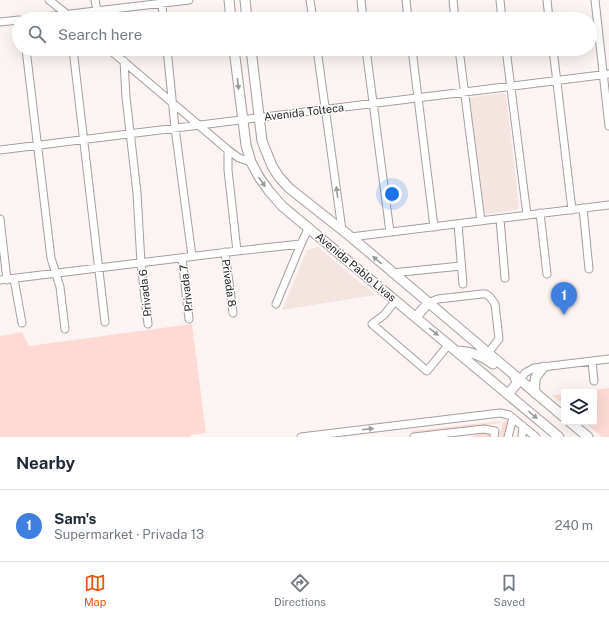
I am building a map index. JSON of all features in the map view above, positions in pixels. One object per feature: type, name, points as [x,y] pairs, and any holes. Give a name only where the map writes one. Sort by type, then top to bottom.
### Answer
[{"type":"main road","points":[[229,0],[230,12]]},
{"type":"main road","points":[[245,0],[246,12]]},
{"type":"main road","name":"Avenida Pablo Livas","points":[[235,56],[246,146],[251,162],[269,191],[282,206],[458,351],[559,437]]},
{"type":"main road","name":"Avenida Pablo Livas","points":[[252,56],[262,141],[267,155],[279,177],[289,188],[342,230],[561,415]]},
{"type":"main road","points":[[416,317],[428,303]]},
{"type":"main road","points":[[458,351],[480,355],[504,373],[520,380],[508,394]]},
{"type":"main road","points":[[535,393],[534,378],[544,367]]},
{"type":"main road","points":[[574,425],[588,437]]},
{"type":"street","points":[[49,0],[64,12]]},
{"type":"street","points":[[95,0],[97,10]]},
{"type":"street","points":[[89,12],[136,3],[162,3],[189,0]]},
{"type":"street","points":[[310,0],[312,12]]},
{"type":"street","points":[[361,0],[362,12]]},
{"type":"street","points":[[406,0],[407,12]]},
{"type":"street","points":[[453,0],[454,12]]},
{"type":"street","points":[[500,0],[501,12]]},
{"type":"street","points":[[547,0],[548,12]]},
{"type":"street","points":[[595,0],[597,12]]},
{"type":"street","points":[[162,3],[163,12]]},
{"type":"street","points":[[597,14],[606,75],[609,126]]},
{"type":"street","points":[[0,17],[3,22]]},
{"type":"street","points":[[27,56],[51,258],[60,287],[66,329]]},
{"type":"street","points":[[75,56],[105,322]]},
{"type":"street","points":[[118,56],[228,150],[239,158],[251,162]]},
{"type":"street","points":[[167,56],[192,256]]},
{"type":"street","points":[[319,56],[342,230]]},
{"type":"street","points":[[367,56],[390,232]]},
{"type":"street","points":[[413,56],[434,227]]},
{"type":"street","points":[[460,56],[481,221]]},
{"type":"street","points":[[507,56],[527,215]]},
{"type":"street","points":[[554,56],[572,210]]},
{"type":"street","name":"Privada 6","points":[[124,61],[125,90],[137,193],[148,324]]},
{"type":"street","name":"Avenida Tolteca","points":[[0,150],[606,75]]},
{"type":"street","points":[[228,150],[228,170],[237,251]]},
{"type":"street","points":[[351,238],[609,205]]},
{"type":"street","points":[[583,208],[589,269]]},
{"type":"street","points":[[540,213],[547,274]]},
{"type":"street","points":[[0,218],[7,280],[22,323]]},
{"type":"street","points":[[500,219],[505,278]]},
{"type":"street","points":[[458,224],[463,284]]},
{"type":"street","name":"Avenida Pablo Livas","points":[[276,304],[309,227]]},
{"type":"street","points":[[7,280],[56,272],[301,244]]},
{"type":"street","name":"Privada 8","points":[[225,252],[233,313]]},
{"type":"street","name":"Privada 7","points":[[182,258],[189,318]]},
{"type":"street","points":[[392,273],[461,266]]},
{"type":"street","points":[[428,303],[438,299],[482,294],[490,297],[494,304],[499,339],[488,353]]},
{"type":"street","points":[[396,300],[384,315],[372,324],[427,371],[449,344]]},
{"type":"street","points":[[520,380],[528,370],[609,359]]},
{"type":"street","points":[[592,361],[594,381]]},
{"type":"street","points":[[301,437],[500,413],[506,414],[513,418],[536,437]]},
{"type":"street","points":[[508,437],[513,418]]},
{"type":"street","points":[[522,426],[522,437]]},
{"type":"street","points":[[414,437],[484,429],[495,432],[494,437]]},
{"type":"shaded area","points":[[503,93],[506,95],[519,207],[517,210],[486,214],[484,212],[470,99],[472,97]]},
{"type":"shaded area","points":[[318,247],[375,295],[282,310],[307,250]]},
{"type":"shaded area","points":[[192,324],[206,433],[190,435],[191,437],[0,437],[0,336],[22,332],[29,346]]},
{"type":"shaded area","points":[[609,388],[609,437],[602,437],[588,425],[597,425],[597,390]]},
{"type":"shaded area","points":[[561,394],[561,402],[552,395]]},
{"type":"shaded area","points":[[507,420],[510,423],[506,437],[499,437],[503,422]]},
{"type":"shaded area","points":[[502,421],[501,423],[411,435],[412,431]]},
{"type":"shaded area","points":[[491,429],[491,437],[470,437]]},
{"type":"place","name":"Sam's","points":[[564,315]]}]
